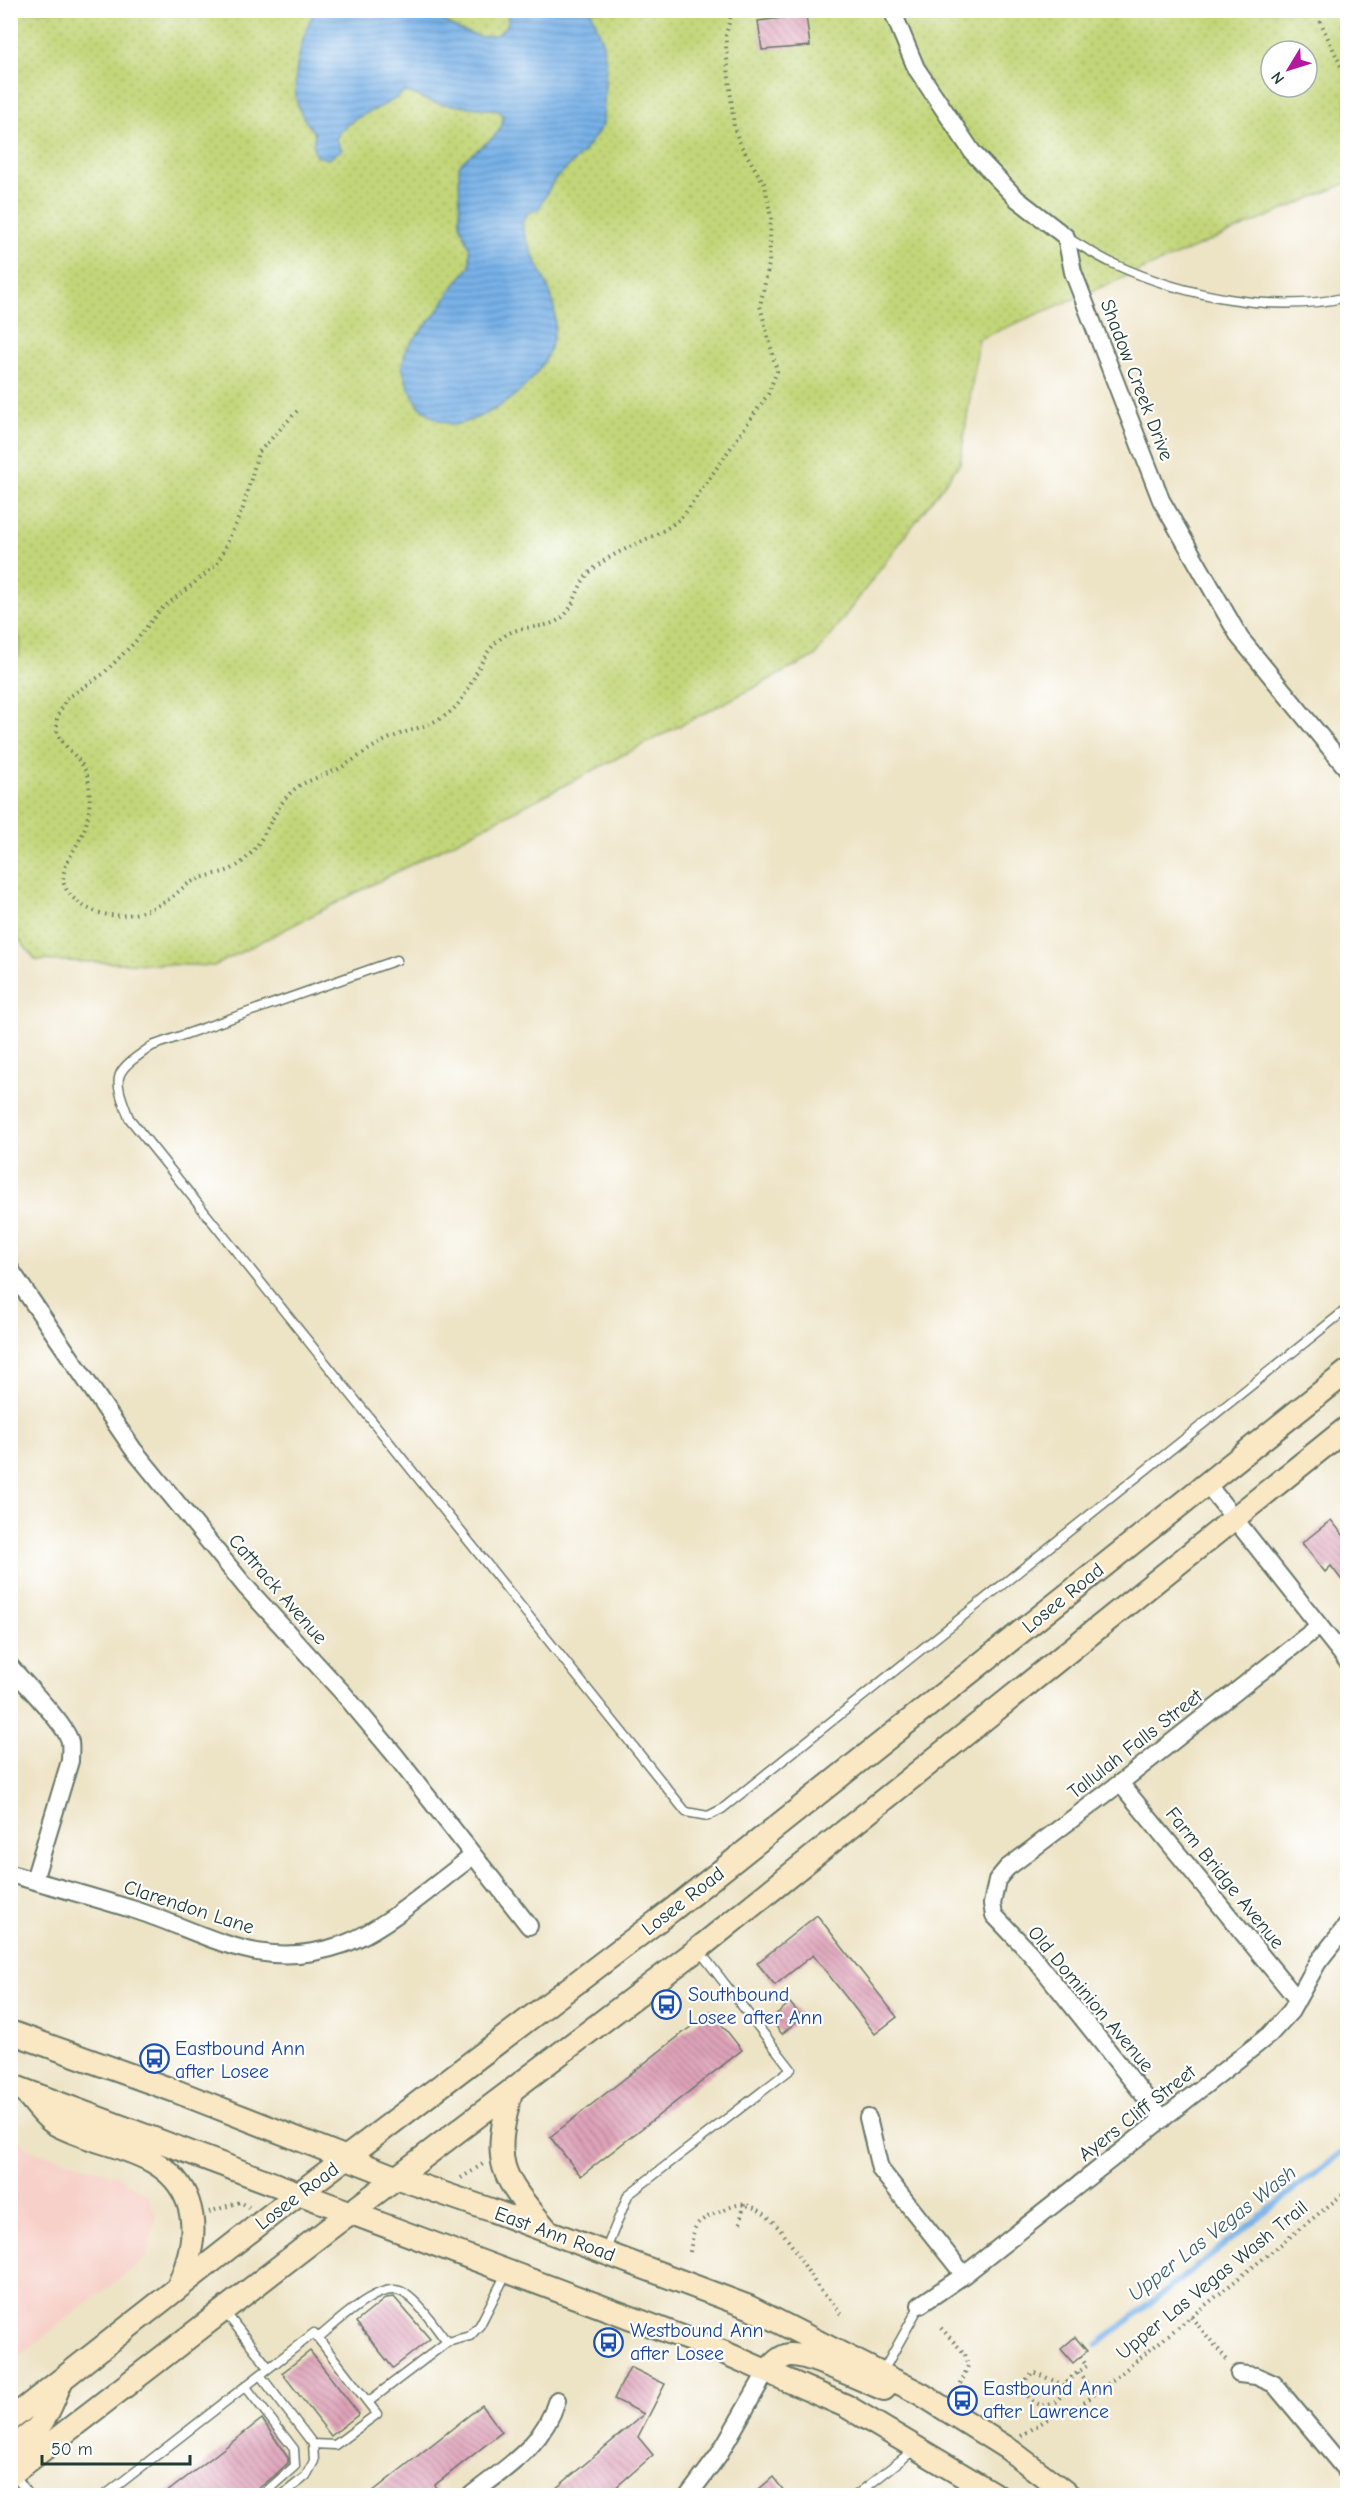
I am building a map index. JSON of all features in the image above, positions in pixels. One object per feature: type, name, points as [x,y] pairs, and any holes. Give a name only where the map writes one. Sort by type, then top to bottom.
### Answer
[{"type":"main road","name":"Losee Road","points":[[14,2410],[63,2378],[300,2193],[672,1910],[1347,1371]]},
{"type":"main road","points":[[12,2474],[351,2212],[698,1949],[1347,1427]]},
{"type":"main road","name":"East Ann Road","points":[[10,2032],[178,2092],[398,2178],[605,2252],[749,2307],[921,2394],[1007,2448],[1070,2496]]},
{"type":"main road","points":[[17,2087],[767,2371],[846,2406],[997,2496]]},
{"type":"main road","points":[[17,2087],[53,2123],[153,2160],[178,2181],[190,2209],[193,2238],[189,2263],[178,2288]]},
{"type":"main road","points":[[511,2092],[501,2129],[502,2167],[517,2194],[548,2232]]},
{"type":"main road","points":[[767,2371],[780,2358],[791,2355],[811,2359],[885,2389],[1007,2448]]},
{"type":"main road","points":[[12,2474],[11,2456],[15,2446],[42,2423],[63,2378]]},
{"type":"street","points":[[892,10],[916,68],[973,153],[1017,199],[1066,237]]},
{"type":"street","name":"Shadow Creek Drive","points":[[1066,237],[1073,272],[1161,500],[1240,638],[1347,770]]},
{"type":"street","name":"Cattrack Avenue","points":[[10,1269],[133,1449],[245,1586],[373,1728],[447,1818],[473,1856],[529,1926]]},
{"type":"street","points":[[1207,1484],[1347,1662]]},
{"type":"street","name":"Tallulah Falls Street","points":[[992,1904],[997,1880],[1007,1868],[1120,1783],[1319,1626]]},
{"type":"street","points":[[10,1666],[43,1706],[63,1725],[70,1741],[70,1761],[34,1880]]},
{"type":"street","name":"Farm Bridge Avenue","points":[[1120,1783],[1297,1999]]},
{"type":"street","name":"Clarendon Lane","points":[[10,1874],[140,1912],[232,1947],[273,1955],[305,1955],[346,1943],[373,1929],[473,1856]]},
{"type":"street","name":"Old Dominion Avenue","points":[[992,1904],[994,1915],[1030,1953],[1163,2119]]},
{"type":"street","name":"Ayers Cliff Street","points":[[920,2305],[964,2275],[1269,2035],[1291,2011],[1318,1962],[1347,1924]]},
{"type":"street","points":[[868,2118],[880,2169],[964,2275]]},
{"type":"street","points":[[688,2496],[718,2456],[767,2371]]},
{"type":"street","points":[[1239,2374],[1256,2376],[1274,2384],[1347,2473]]},
{"type":"street","points":[[470,2496],[538,2440],[548,2425],[557,2400]]},
{"type":"lane","points":[[1066,237],[1114,264],[1193,292],[1276,303],[1332,301],[1347,297]]},
{"type":"lane","points":[[397,960],[152,1046],[123,1066],[117,1085],[129,1118],[686,1812],[708,1816],[722,1809],[1347,1308]]},
{"type":"lane","points":[[605,2252],[628,2195],[791,2069],[698,1949]]},
{"type":"lane","points":[[368,2402],[447,2342],[470,2336],[480,2325],[507,2271]]},
{"type":"lane","points":[[318,2338],[377,2292],[390,2289],[402,2291],[415,2301],[447,2342]]},
{"type":"lane","points":[[882,2373],[920,2305]]},
{"type":"lane","points":[[224,2310],[269,2368]]},
{"type":"lane","points":[[104,2496],[314,2332],[377,2414],[335,2445],[313,2444]]},
{"type":"lane","points":[[260,2375],[313,2444],[314,2461],[306,2476],[281,2496]]},
{"type":"lane","points":[[246,2387],[294,2449],[296,2458],[295,2466],[261,2496]]},
{"type":"lane","points":[[855,2496],[917,2447]]},
{"type":"lane","points":[[12,2474],[30,2496]]},
{"type":"path","points":[[297,411],[258,453],[243,508],[230,542],[216,565],[160,610],[123,654],[103,674],[74,692],[59,712],[57,734],[83,765],[89,783],[90,799],[85,828],[67,859],[64,881],[74,897],[94,911],[119,916],[137,914],[164,902],[192,882],[230,871],[239,866],[261,839],[289,793],[338,769],[387,740],[438,720],[449,713],[465,696],[479,663],[498,641],[512,632],[554,622],[563,616],[570,609],[583,579],[598,565],[624,548],[668,529],[684,515],[768,394],[777,371],[774,350],[762,319],[760,306],[768,264],[771,218],[765,185],[740,144],[734,127],[726,42],[732,10]]},
{"type":"path","points":[[1315,10],[1346,77]]},
{"type":"path","points":[[457,2181],[491,2159]]},
{"type":"path","name":"Upper Las Vegas Wash Trail","points":[[1007,2448],[1032,2426],[1076,2409],[1096,2394],[1347,2190]]},
{"type":"path","points":[[240,2202],[241,2197]]},
{"type":"path","points":[[203,2214],[240,2202],[249,2206]]},
{"type":"path","points":[[740,2223],[744,2204]]},
{"type":"path","points":[[690,2252],[693,2228],[697,2222],[734,2206],[744,2204],[753,2207],[767,2217],[798,2254],[817,2287],[842,2315]]},
{"type":"path","points":[[1191,2317],[1239,2374]]},
{"type":"path","points":[[941,2328],[965,2354],[968,2366],[956,2396]]},
{"type":"path","points":[[1064,2385],[1033,2372],[1027,2379],[1028,2396],[1037,2404],[1045,2406],[1059,2398],[1064,2385],[1087,2366],[1080,2357]]},
{"type":"path","points":[[1078,2373],[1096,2394]]},
{"type":"shaded area","points":[[10,2133],[28,2149],[117,2175],[148,2196],[156,2216],[147,2257],[11,2362]]},
{"type":"green space","points":[[10,11],[1347,11],[1347,183],[979,339],[960,463],[815,656],[214,966],[36,960],[10,929]]},
{"type":"green space","points":[[10,625],[21,639],[19,655],[11,664]]},
{"type":"water","points":[[315,11],[428,11],[459,30],[481,37],[497,35],[508,24],[507,11],[591,11],[602,39],[606,63],[603,125],[583,153],[554,180],[538,210],[527,214],[522,225],[552,298],[555,321],[552,342],[543,363],[530,381],[495,409],[474,419],[453,425],[436,419],[420,407],[409,389],[402,367],[406,349],[440,308],[470,266],[470,249],[460,224],[459,166],[499,131],[503,115],[497,110],[434,103],[405,91],[397,98],[359,117],[342,130],[336,139],[342,149],[329,159],[316,156],[313,146],[315,134],[299,110],[295,84],[302,44]]},
{"type":"building","points":[[806,15],[810,46],[762,50],[758,21]]},
{"type":"building","points":[[1331,1520],[1347,1540],[1347,1587],[1331,1566],[1325,1572],[1302,1543]]},
{"type":"building","points":[[817,1915],[897,2017],[875,2034],[813,1955],[775,1985],[757,1963]]},
{"type":"building","points":[[790,2003],[802,2017],[782,2034],[770,2019]]},
{"type":"building","points":[[711,2011],[742,2050],[581,2176],[550,2137]]},
{"type":"building","points":[[394,2297],[430,2339],[393,2368],[356,2322],[386,2298]]},
{"type":"building","points":[[1075,2337],[1087,2351],[1073,2363],[1061,2349]]},
{"type":"building","points":[[310,2351],[359,2414],[331,2436],[282,2373]]},
{"type":"building","points":[[630,2367],[665,2384],[638,2437],[653,2455],[606,2496],[547,2496],[644,2414],[614,2399]]},
{"type":"building","points":[[482,2405],[502,2432],[435,2485],[437,2488],[426,2496],[367,2496]]},
{"type":"building","points":[[262,2419],[288,2458],[288,2463],[249,2496],[162,2496]]},
{"type":"building","points":[[773,2477],[788,2496],[751,2496]]},
{"type":"waterway","name":"Upper Las Vegas Wash","points":[[1097,2345],[1348,2147]]},
{"type":"place","name":"Southbound Losee after Ann","points":[[667,2005]]},
{"type":"place","name":"Eastbound Ann after Losee","points":[[154,2059]]},
{"type":"place","name":"Westbound Ann after Losee","points":[[609,2342]]},
{"type":"place","name":"Eastbound Ann after Lawrence","points":[[962,2400]]}]
